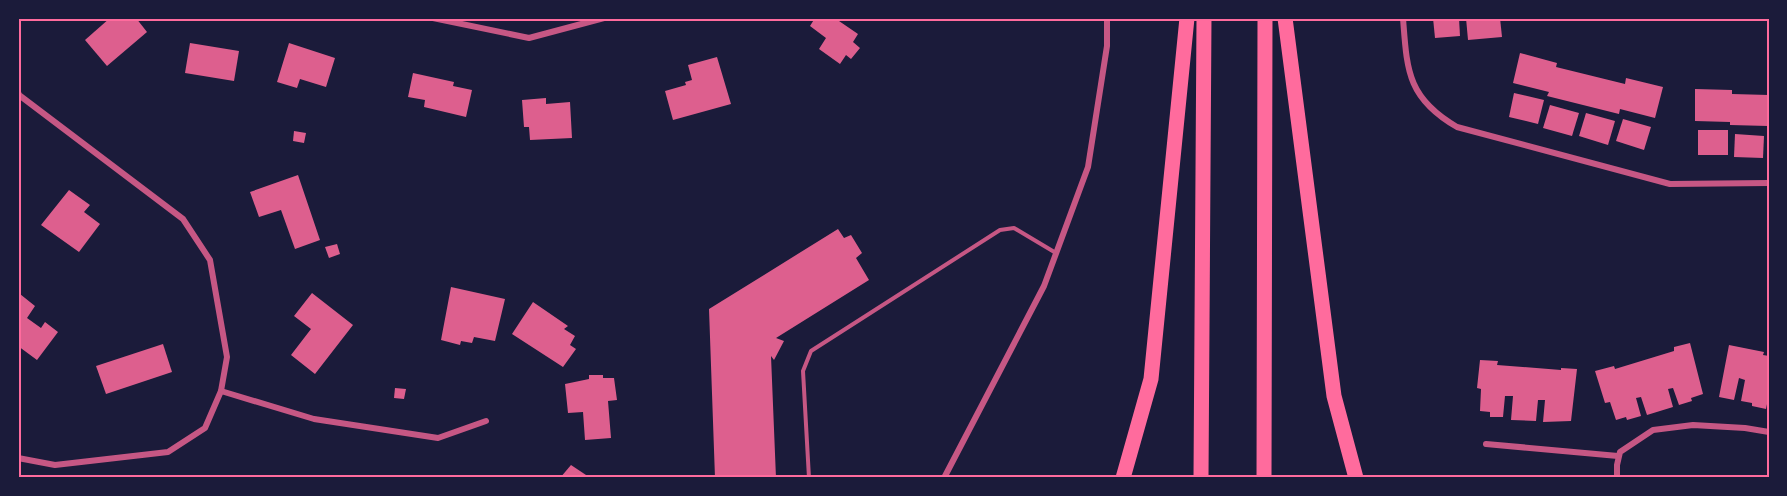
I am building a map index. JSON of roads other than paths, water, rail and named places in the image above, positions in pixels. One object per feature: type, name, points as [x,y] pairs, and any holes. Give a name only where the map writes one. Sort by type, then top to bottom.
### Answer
[{"type":"highway","points":[[1123,478],[1151,379],[1186,18]]},
{"type":"highway","points":[[1201,478],[1204,18]]},
{"type":"highway","points":[[1264,478],[1265,18]]},
{"type":"highway","points":[[1285,18],[1334,396],[1356,478]]},
{"type":"street","points":[[433,18],[529,38],[604,18]]},
{"type":"street","points":[[944,478],[1044,286],[1088,167],[1107,46],[1107,18]]},
{"type":"street","points":[[1403,18],[1407,62],[1416,89],[1433,111],[1457,127],[1670,184],[1769,183]]},
{"type":"street","points":[[18,92],[183,219],[210,260],[227,357],[221,391],[205,428],[168,452],[55,465],[18,458]]},
{"type":"street","points":[[221,391],[314,418],[438,438],[486,421]]},
{"type":"street","points":[[1617,478],[1620,452],[1653,430],[1693,425],[1769,432]]},
{"type":"street","points":[[1486,444],[1618,456]]},
{"type":"lane","points":[[810,478],[803,371],[811,351],[1000,230],[1014,228],[1056,253]]}]
